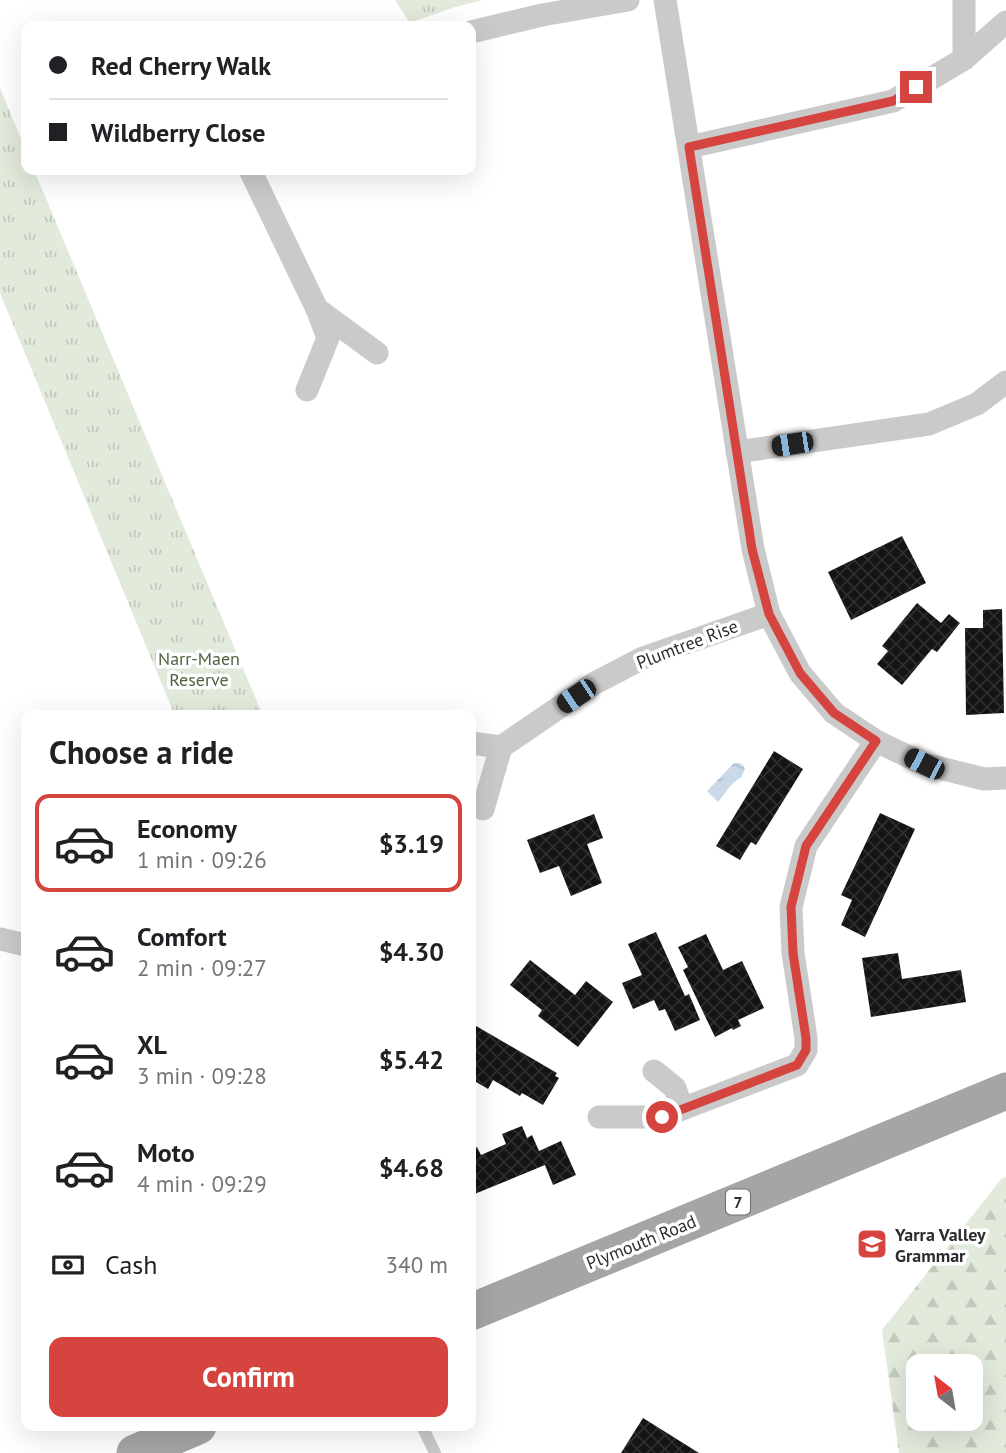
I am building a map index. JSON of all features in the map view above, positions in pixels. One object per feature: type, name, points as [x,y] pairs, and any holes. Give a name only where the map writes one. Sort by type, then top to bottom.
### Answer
[{"type":"main road","name":"Plymouth Road","points":[[476,1310],[1006,1091]]},
{"type":"main road","points":[[135,1453],[186,1431]]},
{"type":"street","points":[[476,31],[542,15],[628,0]]},
{"type":"street","points":[[665,0],[752,549],[769,614],[800,673],[834,713],[876,741],[924,764],[984,779],[1006,778]]},
{"type":"street","points":[[964,0],[964,59]]},
{"type":"street","points":[[689,147],[893,101],[964,59],[1006,22]]},
{"type":"street","points":[[252,175],[317,309],[328,338],[307,390]]},
{"type":"street","points":[[317,309],[377,353]]},
{"type":"street","points":[[737,452],[929,424],[977,404],[1006,382]]},
{"type":"street","name":"Plumtree Rise","points":[[501,747],[595,683],[643,658],[769,614]]},
{"type":"street","points":[[599,1117],[662,1117],[797,1065],[806,1050],[806,1038],[793,953],[791,907],[806,846],[876,741]]},
{"type":"street","points":[[476,744],[501,747],[483,809]]},
{"type":"street","points":[[0,939],[21,944]]},
{"type":"street","points":[[654,1070],[675,1088],[682,1109]]},
{"type":"lane","points":[[424,1431],[435,1453]]},
{"type":"green space","points":[[395,0],[483,0],[416,21],[409,21]]},
{"type":"green space","name":"Narr-Maen Reserve","points":[[0,88],[21,139],[21,175],[36,175],[260,710],[173,710],[0,293]]},
{"type":"green space","points":[[1006,1177],[1006,1453],[899,1453],[882,1330],[1002,1178]]},
{"type":"water","points":[[734,763],[741,764],[745,769],[741,778],[731,785],[718,802],[707,791]]},
{"type":"building","points":[[902,536],[926,583],[851,620],[828,572]]},
{"type":"building","points":[[917,603],[941,623],[949,614],[960,623],[937,652],[932,649],[902,685],[877,664],[888,651],[882,646]]},
{"type":"building","points":[[1002,609],[1004,713],[966,715],[965,628],[983,628],[983,610]]},
{"type":"building","points":[[774,751],[803,769],[756,845],[751,842],[740,860],[716,846]]},
{"type":"building","points":[[880,813],[915,829],[865,937],[841,925],[852,900],[841,895]]},
{"type":"building","points":[[594,814],[603,838],[587,844],[602,883],[571,896],[559,866],[540,873],[527,840]]},
{"type":"building","points":[[656,932],[685,996],[689,994],[700,1020],[675,1031],[665,1009],[659,1011],[654,1000],[633,1009],[622,983],[642,975],[628,944]]},
{"type":"building","points":[[706,934],[723,970],[742,961],[764,1008],[738,1020],[741,1026],[715,1037],[683,970],[688,967],[678,947]]},
{"type":"building","points":[[898,953],[902,979],[961,970],[966,1002],[871,1017],[862,958]]},
{"type":"building","points":[[530,960],[575,995],[586,981],[613,1002],[578,1047],[538,1016],[542,1010],[510,985]]},
{"type":"building","points":[[476,1026],[557,1073],[555,1076],[559,1078],[543,1105],[522,1093],[520,1096],[493,1080],[488,1089],[476,1082]]},
{"type":"building","points":[[522,1126],[527,1138],[532,1135],[539,1151],[561,1141],[576,1175],[553,1185],[545,1165],[476,1193],[476,1147],[481,1155],[506,1144],[502,1134]]},
{"type":"building","points":[[643,1418],[699,1453],[621,1453]]},
{"type":"place","name":"Yarra Valley Grammar","points":[[872,1244]]},
{"type":"route","points":[[662,1117],[797,1065],[806,1050],[793,953],[791,907],[806,846],[876,741],[834,713],[800,673],[769,614],[752,549],[689,147],[893,101],[916,87]]}]
